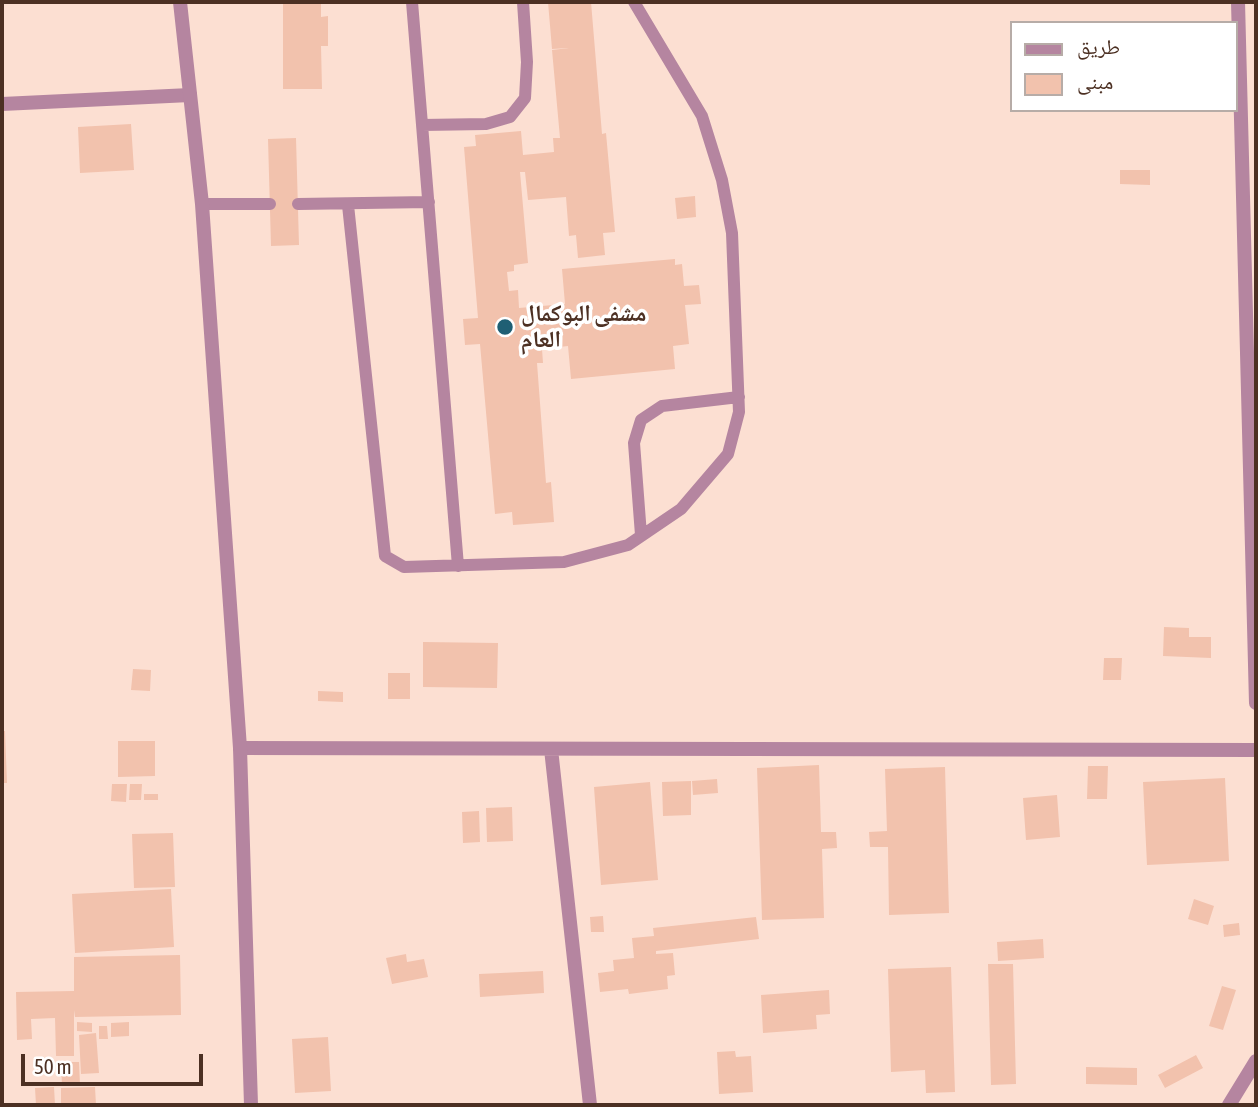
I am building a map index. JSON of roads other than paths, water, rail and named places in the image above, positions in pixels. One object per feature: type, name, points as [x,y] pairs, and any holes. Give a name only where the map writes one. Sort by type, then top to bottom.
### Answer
[{"type":"street","points":[[180,2],[202,204],[240,748],[251,1105]]},
{"type":"street","points":[[1238,2],[1256,703]]},
{"type":"street","points":[[2,104],[190,95]]},
{"type":"street","points":[[240,748],[1256,750]]},
{"type":"street","points":[[551,749],[590,1105]]},
{"type":"street","points":[[1229,1105],[1256,1061]]},
{"type":"lane","points":[[412,2],[458,566]]},
{"type":"lane","points":[[422,125],[486,124],[510,117],[525,98],[527,62],[523,2]]},
{"type":"lane","points":[[348,205],[385,556],[404,568],[564,562],[628,545],[681,509],[728,454],[739,412],[732,233],[722,180],[702,116],[634,2]]},
{"type":"lane","points":[[298,204],[429,202]]},
{"type":"lane","points":[[202,204],[270,204]]},
{"type":"lane","points":[[641,535],[634,443],[641,420],[662,406],[738,397]]},
{"type":"place","name":"مشفى البوكمال العام","points":[[505,327]]}]
